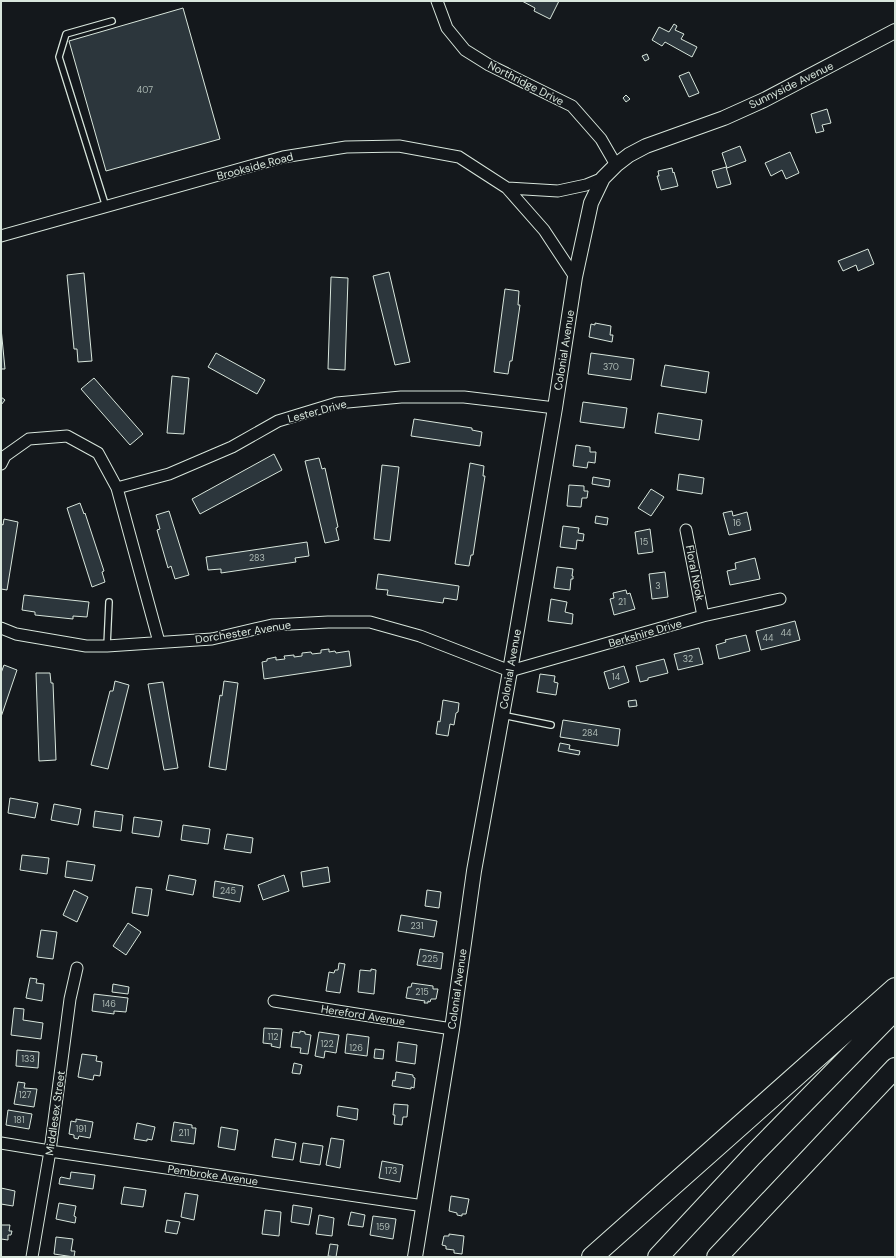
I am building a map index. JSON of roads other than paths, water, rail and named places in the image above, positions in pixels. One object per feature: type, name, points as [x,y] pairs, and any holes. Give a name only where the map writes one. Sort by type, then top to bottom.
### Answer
[{"type":"highway","points":[[592,1257],[895,988]]},
{"type":"highway","points":[[658,1257],[752,1156],[895,1010]]},
{"type":"highway","points":[[717,1257],[895,1068]]},
{"type":"highway","points":[[722,1257],[762,1210]]},
{"type":"street","name":"Northridge Drive","points":[[437,1],[447,28],[465,50],[489,64],[572,106],[601,139],[616,165]]},
{"type":"street","name":"Sunnyside Avenue","points":[[684,131],[724,118],[764,100],[895,31]]},
{"type":"street","name":"Colonial Avenue","points":[[415,1257],[452,1029],[474,871],[555,408],[575,277],[592,203],[603,178],[616,165],[629,155],[646,146],[684,131]]},
{"type":"street","name":"Brookside Road","points":[[1,236],[283,157],[346,146],[399,146],[459,157],[507,188],[544,230],[575,277]]},
{"type":"street","points":[[507,188],[558,190],[586,185],[603,178]]},
{"type":"street","name":"Lester Drive","points":[[117,488],[169,474],[232,446],[278,421],[337,403],[401,396],[464,397],[555,408]]},
{"type":"street","points":[[1,464],[5,456],[29,439],[67,436],[98,453],[117,488],[159,642]]},
{"type":"street","name":"Floral Nook","points":[[686,530],[703,616]]},
{"type":"street","name":"Berkshire Drive","points":[[510,671],[703,616],[780,599]]},
{"type":"street","name":"Dorchester Avenue","points":[[1,628],[16,634],[86,646],[107,646],[212,639],[272,625],[328,622],[370,622],[420,636],[510,671]]},
{"type":"street","name":"Middlesex Street","points":[[32,1257],[50,1151],[70,999],[77,968]]},
{"type":"street","name":"Hereford Avenue","points":[[274,1001],[452,1029]]},
{"type":"street","name":"Pembroke Avenue","points":[[1,1143],[424,1206]]},
{"type":"lane","points":[[106,207],[58,57],[66,34],[112,21]]},
{"type":"lane","points":[[107,646],[109,602]]},
{"type":"lane","points":[[502,716],[550,725]]}]
